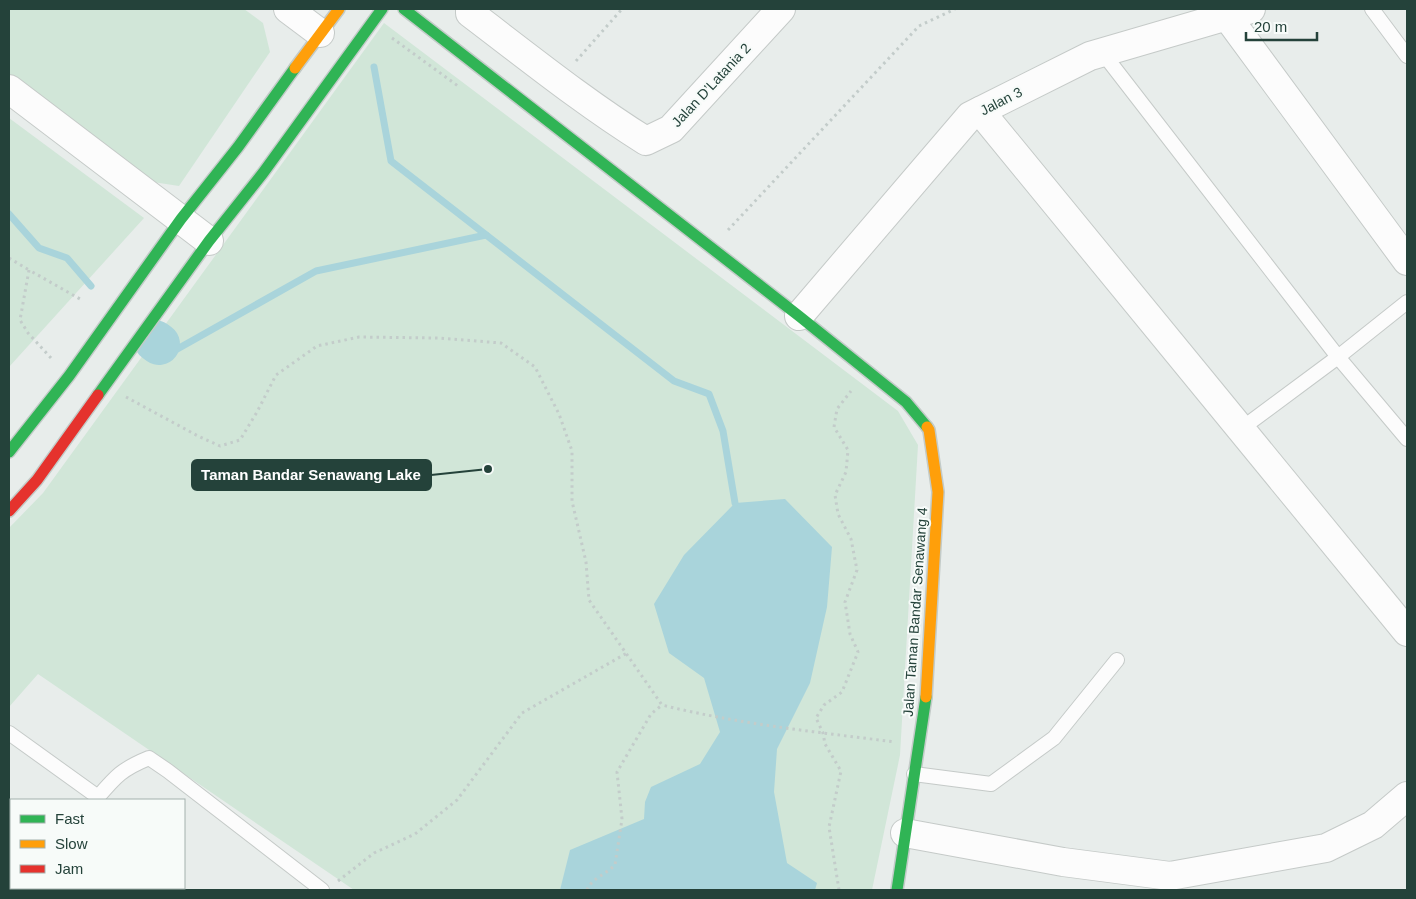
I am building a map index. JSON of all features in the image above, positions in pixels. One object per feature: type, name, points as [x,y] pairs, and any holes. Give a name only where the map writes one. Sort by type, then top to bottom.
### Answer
[{"type":"street","points":[[288,9],[320,33]]},
{"type":"street","points":[[9,452],[68,376],[181,219],[238,147],[339,9]]},
{"type":"street","points":[[9,511],[37,480],[382,9]]},
{"type":"street","name":"Jalan Taman Bandar Senawang 4","points":[[404,9],[799,316],[906,402],[929,430],[938,492],[926,690],[897,890]]},
{"type":"street","points":[[470,9],[470,13],[558,80]]},
{"type":"street","name":"Jalan D’Latania 2","points":[[558,80],[646,142],[671,129],[781,9]]},
{"type":"street","points":[[1238,12],[1407,262]]},
{"type":"street","name":"Jalan 3","points":[[799,316],[970,116],[1090,56],[1238,12]]},
{"type":"street","points":[[9,89],[210,242]]},
{"type":"street","points":[[980,111],[1407,632]]},
{"type":"street","points":[[906,833],[1063,862],[1170,876],[1326,848],[1373,825],[1407,796]]},
{"type":"lane","points":[[1372,9],[1407,56]]},
{"type":"lane","points":[[1102,52],[1338,357],[1407,439]]},
{"type":"lane","points":[[1241,429],[1338,357],[1407,302]]},
{"type":"lane","points":[[914,774],[991,784],[1054,738],[1117,660]]},
{"type":"lane","points":[[9,733],[97,799],[115,778],[130,766],[149,758],[327,888]]},
{"type":"path","points":[[558,80],[622,9]]},
{"type":"path","points":[[728,230],[919,26],[955,9]]},
{"type":"path","points":[[392,38],[464,91]]},
{"type":"path","points":[[9,258],[80,300]]},
{"type":"path","points":[[29,270],[20,320],[28,334],[68,376]]},
{"type":"path","points":[[106,386],[220,446],[240,440],[276,375],[317,346],[358,337],[438,338],[501,343],[536,367],[559,414],[572,451],[572,501],[586,562],[589,600],[662,705],[712,717],[791,729],[919,744]]},
{"type":"path","points":[[839,890],[829,827],[841,771],[826,744],[816,718],[824,704],[842,692],[858,652],[850,634],[845,602],[857,570],[851,539],[838,514],[835,495],[846,472],[848,450],[834,427],[837,409],[867,371]]},
{"type":"path","points":[[327,888],[374,853],[415,834],[457,800],[522,713],[627,653]]},
{"type":"path","points":[[587,890],[589,885],[615,866],[622,819],[618,772],[651,714],[662,705]]},
{"type":"green space","points":[[9,9],[244,9],[263,23],[270,52],[179,186],[140,180],[9,79]]},
{"type":"green space","points":[[384,23],[898,411],[918,445],[900,755],[872,890],[354,890],[38,674],[9,707],[9,528],[43,493]]},
{"type":"green space","points":[[9,118],[144,218],[9,367]]},
{"type":"water","points":[[785,499],[832,547],[827,607],[810,683],[777,749],[774,792],[787,863],[817,883],[815,890],[560,890],[570,850],[644,819],[645,802],[651,787],[700,764],[720,732],[704,678],[669,653],[654,604],[684,555],[735,503]]},
{"type":"waterway","points":[[374,67],[391,161],[674,381],[709,394],[723,431],[735,503]]},
{"type":"waterway","points":[[9,214],[39,248],[67,258],[91,286]]},
{"type":"waterway","points":[[159,344],[172,352],[316,271],[486,235]]},
{"type":"waterway","points":[[155,341],[159,344]]},
{"type":"traffic: fast","points":[[98,395],[209,241],[263,173],[382,9]]},
{"type":"traffic: fast","points":[[404,9],[799,316],[906,402],[927,427]]},
{"type":"traffic: fast","points":[[9,452],[69,376],[181,219],[238,147],[295,68]]},
{"type":"traffic: fast","points":[[897,890],[926,697]]},
{"type":"traffic: slow","points":[[295,68],[339,9]]},
{"type":"traffic: slow","points":[[926,697],[938,492],[927,427]]},
{"type":"traffic: jam","points":[[9,511],[37,480],[98,395]]},
{"type":"place","name":"Taman Bandar Senawang Lake","points":[[488,469]]}]
